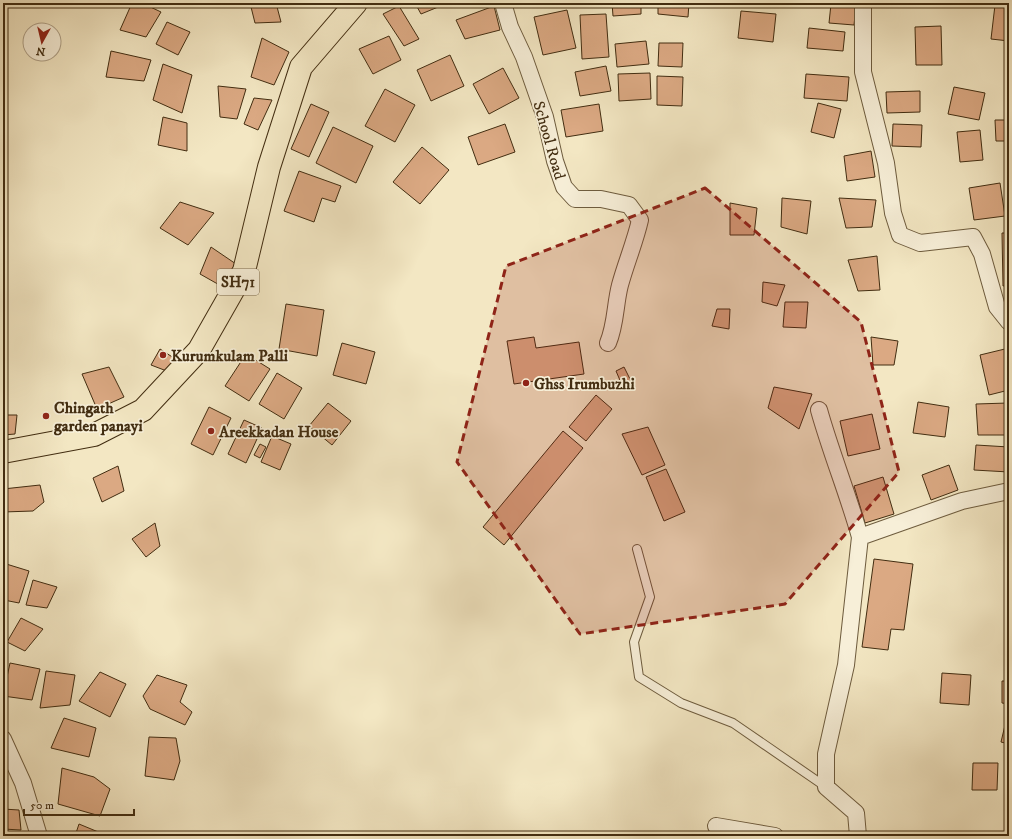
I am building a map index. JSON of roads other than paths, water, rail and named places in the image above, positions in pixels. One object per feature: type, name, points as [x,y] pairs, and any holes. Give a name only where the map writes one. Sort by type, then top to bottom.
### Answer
[{"type":"main road","name":"SH71","points":[[3,452],[94,435],[143,410],[199,350],[244,271],[269,167],[301,67],[356,3]]},
{"type":"street","name":"School Road","points":[[503,3],[510,27],[524,57],[545,117],[555,161],[564,187],[575,199],[601,199],[629,205],[640,220],[620,286],[613,330],[608,343]]},
{"type":"street","points":[[863,3],[863,72],[886,163],[893,212],[900,235],[920,243],[973,237],[982,254],[997,307],[1009,322]]},
{"type":"street","points":[[819,410],[829,446],[852,508],[860,537],[846,665],[826,754],[826,787],[856,813],[858,836]]},
{"type":"street","points":[[860,537],[962,501],[1009,491]]},
{"type":"street","points":[[3,738],[23,783],[40,836]]},
{"type":"street","points":[[716,826],[775,836]]},
{"type":"lane","points":[[637,549],[650,597],[634,642],[638,677],[681,703],[733,722],[826,787]]},
{"type":"place","name":"Kurumkulam Palli","points":[[163,355]]},
{"type":"place","name":"Ghss Irumbuzhi","points":[[526,383]]},
{"type":"place","name":"Chingath garden panayi","points":[[46,416]]},
{"type":"place","name":"Areekkadan House","points":[[211,431]]}]
